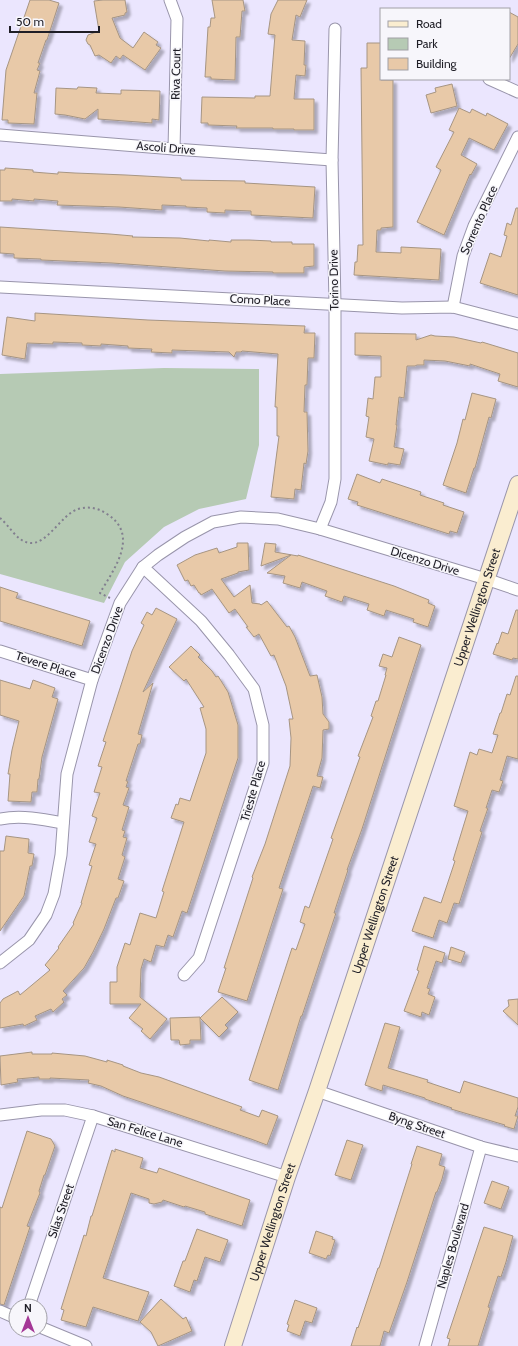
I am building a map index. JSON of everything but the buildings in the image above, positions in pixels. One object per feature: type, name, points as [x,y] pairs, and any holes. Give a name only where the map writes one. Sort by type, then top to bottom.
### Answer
[{"type":"main road","name":"Upper Wellington Street","points":[[234,1346],[287,1177],[317,1091],[518,484]]},
{"type":"street","name":"Riva Court","points":[[170,0],[177,19],[174,149]]},
{"type":"street","name":"Torino Drive","points":[[320,529],[331,502],[335,479],[335,304],[332,160],[335,29]]},
{"type":"street","points":[[491,80],[518,92]]},
{"type":"street","name":"Ascoli Drive","points":[[0,135],[332,160]]},
{"type":"street","name":"Sorrento Place","points":[[453,307],[463,256],[474,226],[518,137]]},
{"type":"street","name":"Como Place","points":[[0,287],[402,308],[453,307],[518,324]]},
{"type":"street","name":"Dicenzo Drive","points":[[0,963],[28,940],[46,915],[54,894],[62,855],[67,774],[92,680],[120,603],[143,567],[158,555],[185,537],[213,522],[241,517],[278,519],[320,529],[518,590]]},
{"type":"street","name":"Trieste Place","points":[[143,567],[201,621],[229,655],[254,689],[263,725],[263,763],[199,958],[184,975]]},
{"type":"street","name":"Tevere Place","points":[[0,651],[92,680]]},
{"type":"street","points":[[0,819],[9,817],[33,818],[63,823]]},
{"type":"street","name":"Byng Street","points":[[317,1091],[481,1147],[518,1156]]},
{"type":"street","name":"San Felice Lane","points":[[0,1115],[40,1110],[65,1110],[93,1116],[287,1177]]},
{"type":"street","name":"Silas Street","points":[[32,1298],[93,1116]]},
{"type":"street","name":"Naples Boulevard","points":[[425,1346],[481,1147]]},
{"type":"street","points":[[48,1330],[86,1346]]},
{"type":"path","points":[[0,518],[17,536],[30,543],[36,542],[43,538],[70,513],[78,509],[90,507],[101,510],[114,518],[122,532],[124,545],[120,559],[100,593],[120,603]]},
{"type":"green space","points":[[164,368],[259,369],[259,445],[246,499],[199,509],[164,527],[125,562],[104,603],[0,574],[0,374]]}]
